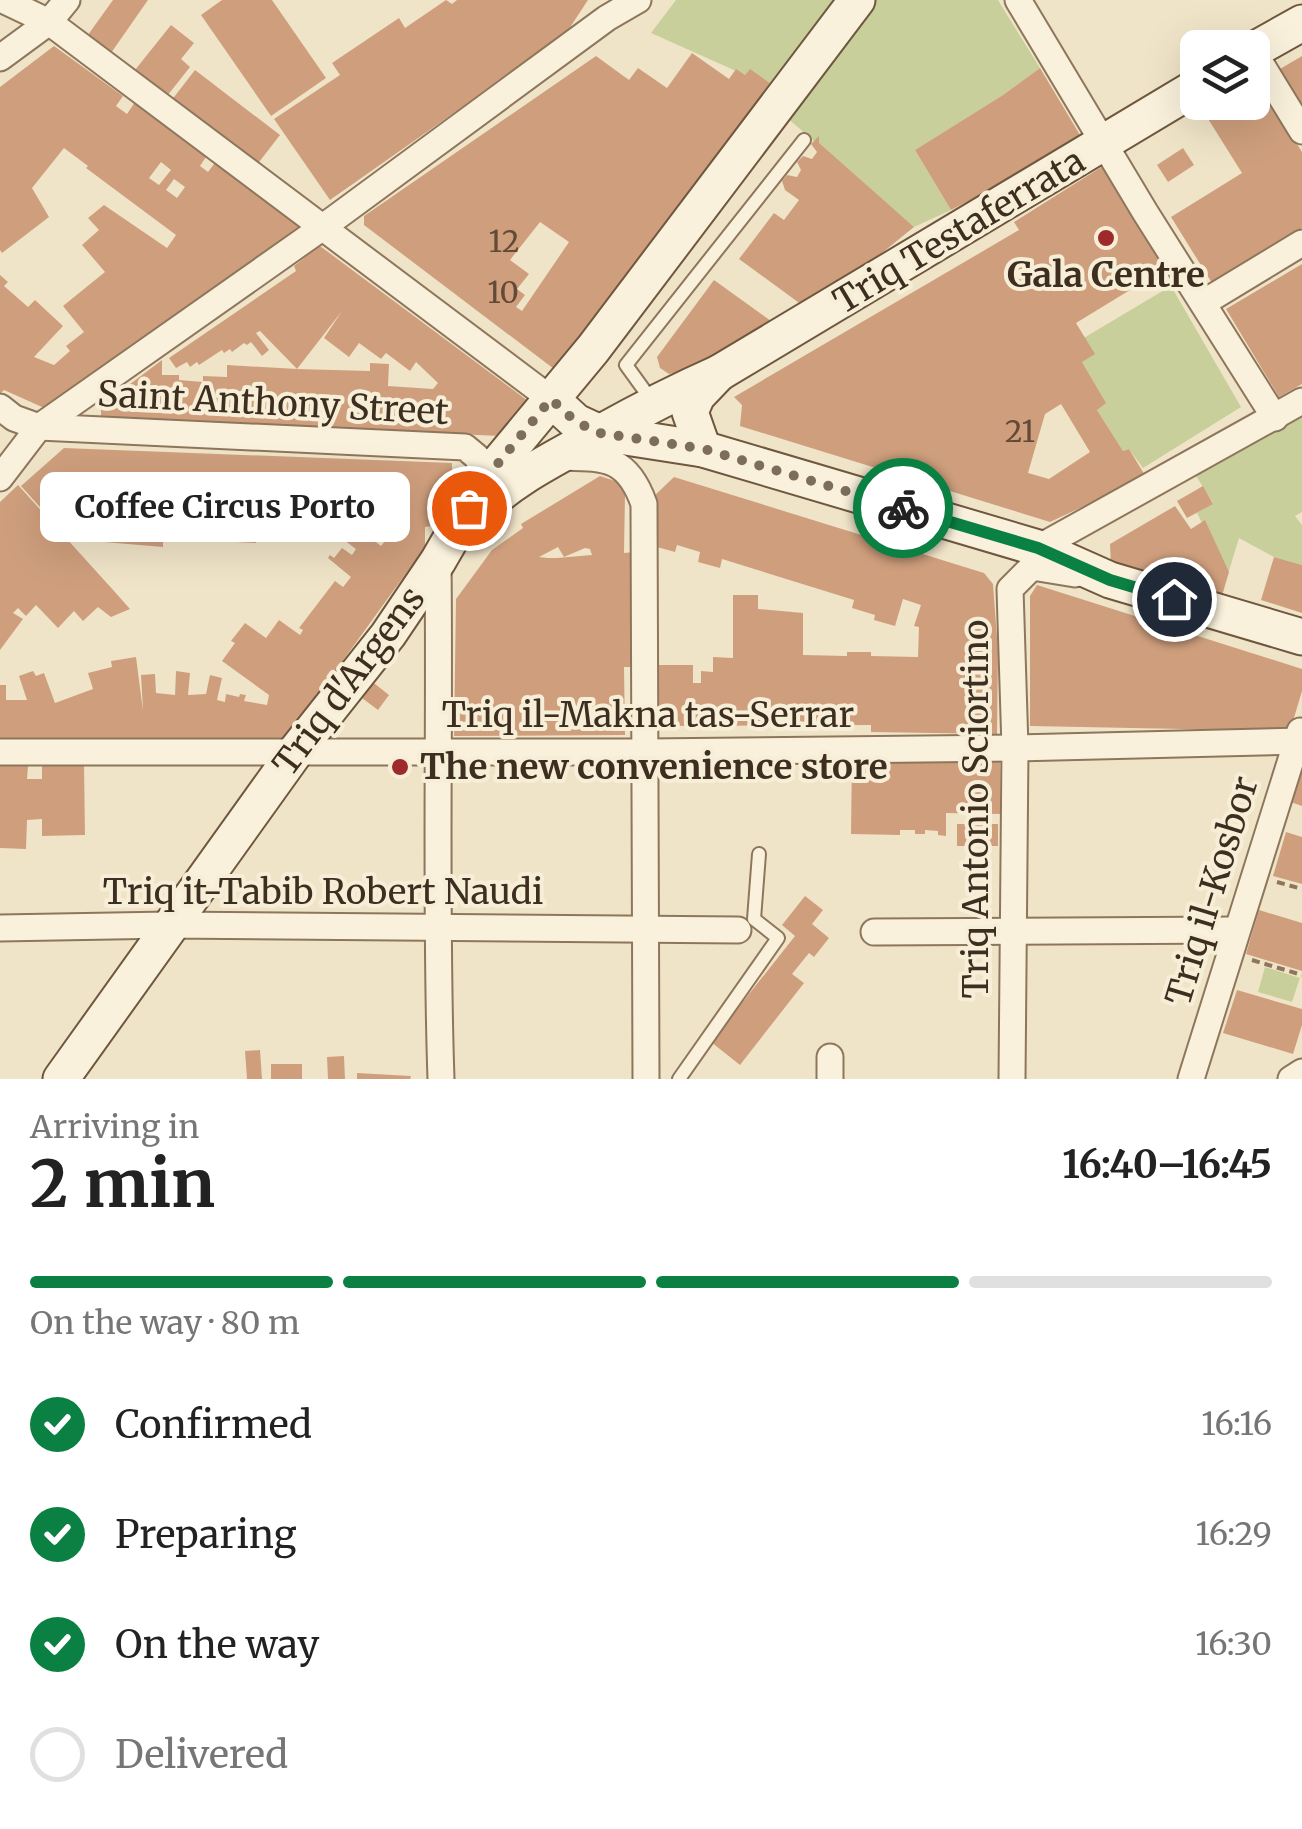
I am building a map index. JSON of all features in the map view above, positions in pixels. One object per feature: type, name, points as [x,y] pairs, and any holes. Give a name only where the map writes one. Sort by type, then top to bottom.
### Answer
[{"type":"main road","name":"Triq d'Argens","points":[[61,1079],[296,751],[388,635],[486,478],[594,348],[858,0]]},
{"type":"main road","points":[[1270,41],[1302,23]]},
{"type":"main road","name":"Triq Testaferrata","points":[[444,549],[507,486],[652,402],[719,372],[1180,97]]},
{"type":"main road","name":"Triq Testaferrata","points":[[704,449],[690,412],[697,396],[719,372]]},
{"type":"main road","points":[[551,399],[576,422],[600,433],[704,449],[1038,548],[1110,580],[1302,637]]},
{"type":"street","points":[[2,0],[48,22],[551,399]]},
{"type":"street","points":[[0,58],[48,22],[67,0]]},
{"type":"street","points":[[0,478],[39,427],[323,227],[607,18],[638,0]]},
{"type":"street","points":[[1018,0],[1275,418]]},
{"type":"street","points":[[1270,79],[1302,131]]},
{"type":"street","points":[[1203,304],[1302,243]]},
{"type":"street","points":[[1038,548],[1302,401]]},
{"type":"street","points":[[0,407],[14,418],[39,427]]},
{"type":"street","name":"Saint Anthony Street","points":[[39,427],[464,447],[477,457],[486,478]]},
{"type":"street","points":[[555,457],[606,458],[635,480],[644,504],[646,1079]]},
{"type":"street","points":[[441,1079],[436,926],[444,549]]},
{"type":"street","name":"Triq Antonio Sciortino","points":[[1012,1079],[1014,748],[1010,588],[1032,567],[1110,580]]},
{"type":"street","name":"Triq il-Makna tas-Serrar","points":[[0,752],[1014,748],[1300,736]]},
{"type":"street","name":"Triq il-Kosbor","points":[[1190,1079],[1300,736]]},
{"type":"street","name":"Triq it-Tabib Robert Naudi","points":[[0,928],[169,925],[738,930]]},
{"type":"street","points":[[874,932],[1012,932],[1232,942]]},
{"type":"street","points":[[1291,1079],[1302,1072]]},
{"type":"lane","points":[[652,402],[626,365],[804,140]]},
{"type":"lane","points":[[680,1079],[778,938],[754,919],[759,854]]},
{"type":"path","points":[[1232,942],[1302,974]]},
{"type":"green space","points":[[676,0],[835,0],[770,83],[750,70],[745,75],[651,33]]},
{"type":"green space","points":[[875,0],[998,0],[1040,68],[915,150],[951,210],[914,227],[786,117]]},
{"type":"green space","points":[[1171,286],[1241,407],[1143,468],[1129,449],[1123,451],[1097,410],[1105,402],[1082,362],[1082,339]]},
{"type":"green space","points":[[1302,407],[1302,512],[1295,516],[1302,525],[1302,565],[1274,557],[1239,538],[1228,574],[1197,513],[1213,503],[1193,471]]},
{"type":"green space","points":[[1265,967],[1300,978],[1292,1002],[1258,992]]},
{"type":"building","points":[[113,0],[148,0],[111,53],[85,39]]},
{"type":"building","points":[[222,0],[272,0],[326,78],[271,116],[201,15]]},
{"type":"building","points":[[446,0],[452,4],[457,0],[588,0],[565,35],[330,200],[274,119],[340,75],[332,63],[399,18],[405,28]]},
{"type":"building","points":[[171,25],[194,43],[181,59],[190,67],[167,96],[135,70]]},
{"type":"building","points":[[54,46],[123,96],[116,106],[127,114],[135,102],[208,154],[200,166],[208,172],[217,160],[303,221],[304,231],[51,411],[4,390],[0,394],[0,275],[8,282],[4,286],[28,307],[35,300],[63,326],[34,357],[54,365],[70,351],[66,346],[84,332],[63,306],[105,272],[82,245],[99,230],[88,218],[104,205],[167,248],[176,235],[64,148],[32,188],[49,217],[2,253],[0,87]],"holes":[[[161,162],[171,170],[159,185],[149,178]],[[174,179],[185,187],[177,198],[166,190]]]},
{"type":"building","points":[[692,53],[729,79],[736,69],[745,75],[750,69],[770,83],[558,372],[364,225],[364,216],[596,56],[629,80],[638,68],[667,88]],"holes":[[[540,222],[569,242],[522,311],[516,307],[525,295],[517,289],[529,274],[510,260]]]},
{"type":"building","points":[[1302,56],[1302,107],[1280,69]]},
{"type":"building","points":[[1040,68],[1080,135],[1007,181],[951,210],[915,150]]},
{"type":"building","points":[[195,70],[280,135],[256,166],[171,101]]},
{"type":"building","points":[[1270,100],[1302,152],[1302,228],[1212,283],[1171,217],[1242,173],[1209,120],[1270,120]]},
{"type":"building","points":[[819,136],[819,143],[914,227],[856,274],[802,305],[739,259],[774,213],[784,220],[799,200],[785,190],[782,181],[787,175],[797,177],[801,170],[797,162],[803,156],[812,159],[817,152],[811,144]]},
{"type":"building","points":[[1183,148],[1194,165],[1168,182],[1157,165]]},
{"type":"building","points":[[1103,166],[1166,268],[1076,323],[1095,354],[1082,362],[1106,403],[1097,410],[1123,451],[1129,449],[1146,477],[1050,522],[740,426],[742,405],[734,397],[1019,230],[1014,222]],"holes":[[[1061,404],[1090,452],[1049,479],[1028,473],[1045,414]]]},
{"type":"building","points":[[320,246],[528,401],[501,436],[101,419],[101,406],[162,360],[162,375],[203,382],[203,376],[227,377],[227,365],[297,369],[260,331],[256,333],[269,350],[262,356],[251,342],[232,352],[222,350],[190,367],[187,362],[176,368],[169,358],[296,271],[294,266]],"holes":[[[342,311],[324,338],[349,357],[359,343],[381,359],[386,353],[410,371],[416,362],[438,383],[433,389],[388,386],[389,364],[370,363],[370,371],[297,369]]]},
{"type":"building","points":[[1302,264],[1302,384],[1279,397],[1226,309]]},
{"type":"building","points":[[714,280],[771,321],[685,371],[669,374],[660,368],[657,357]]},
{"type":"building","points":[[64,448],[452,463],[452,471],[459,474],[459,480],[451,485],[451,492],[444,492],[447,505],[440,506],[440,513],[430,513],[434,518],[431,526],[425,527],[425,547],[287,738],[0,739],[0,685],[6,685],[6,700],[27,700],[19,676],[33,671],[36,676],[44,673],[55,703],[93,689],[88,673],[112,667],[111,661],[136,657],[143,711],[141,675],[155,674],[156,693],[175,695],[176,671],[190,673],[188,695],[206,694],[210,675],[222,678],[217,700],[225,702],[226,694],[240,694],[246,695],[244,701],[267,705],[269,695],[222,661],[235,643],[231,641],[245,623],[266,638],[279,620],[300,635],[303,630],[299,628],[335,581],[343,587],[351,577],[328,558],[334,558],[342,548],[352,555],[356,549],[344,540],[366,534],[381,546],[389,536],[396,541],[399,532],[379,531],[380,511],[373,510],[374,489],[360,488],[358,536],[274,534],[275,500],[258,499],[256,543],[214,541],[215,520],[190,519],[189,538],[163,537],[163,547],[104,542],[107,497],[98,496],[98,491],[83,506],[76,498],[64,509],[69,517],[58,527],[21,486]]},
{"type":"building","points":[[600,476],[622,487],[624,553],[634,552],[636,667],[624,667],[625,735],[454,736],[456,599],[492,550],[523,528],[521,524]],"holes":[[[558,547],[564,557],[585,548],[592,555],[557,558],[539,557]]]},
{"type":"building","points":[[674,477],[984,573],[993,584],[998,651],[997,734],[871,732],[871,725],[656,726],[656,665],[693,665],[693,683],[701,683],[701,671],[713,672],[713,657],[733,658],[733,595],[758,595],[758,609],[803,613],[803,655],[871,652],[871,656],[918,657],[919,627],[914,626],[921,605],[903,599],[895,626],[852,608],[854,600],[722,559],[720,568],[698,562],[700,552],[677,545],[675,552],[657,547],[654,496]]},
{"type":"building","points":[[18,485],[130,609],[111,617],[98,607],[83,621],[74,611],[58,628],[36,605],[26,616],[18,608],[13,613],[23,619],[0,650],[0,502]]},
{"type":"building","points":[[1203,486],[1213,504],[1187,518],[1177,501]]},
{"type":"building","points":[[1175,506],[1191,529],[1205,520],[1229,572],[1221,599],[1111,566],[1110,544]]},
{"type":"building","points":[[1274,557],[1302,565],[1302,613],[1261,600]]},
{"type":"building","points":[[1037,585],[1302,669],[1302,691],[1290,731],[1030,726],[1030,596]]},
{"type":"building","points":[[370,680],[389,695],[378,710],[358,695]]},
{"type":"building","points":[[852,758],[1000,758],[1000,814],[946,813],[946,836],[925,830],[925,834],[900,830],[900,835],[851,834]]},
{"type":"building","points":[[1302,759],[1302,806],[1288,801]]},
{"type":"building","points":[[84,763],[85,835],[42,836],[42,819],[27,820],[26,849],[0,848],[0,766],[28,766],[27,779],[42,779],[42,764]]},
{"type":"building","points":[[957,824],[998,824],[998,846],[957,846]]},
{"type":"building","points":[[1286,832],[1302,837],[1302,884],[1273,876]]},
{"type":"building","points":[[805,896],[823,910],[812,924],[829,938],[814,957],[809,953],[792,974],[804,983],[740,1065],[711,1042],[795,936],[782,925]]},
{"type":"building","points":[[1259,910],[1302,923],[1302,971],[1246,954]]},
{"type":"building","points":[[1237,990],[1302,1009],[1302,1025],[1293,1054],[1223,1033]]},
{"type":"building","points":[[260,1050],[262,1079],[247,1079],[245,1051]]},
{"type":"building","points":[[344,1056],[345,1079],[328,1079],[327,1057]]},
{"type":"building","points":[[271,1064],[302,1064],[302,1079],[271,1079]]},
{"type":"building","points":[[357,1073],[411,1076],[357,1079]]},
{"type":"way so far","points":[[469,508],[486,478],[551,399],[576,422],[600,433],[704,449],[903,508]]},
{"type":"place","name":"Gala Centre","points":[[1106,238]]},
{"type":"place","name":"Coffee Circus Porto","points":[[469,508]]},
{"type":"place","name":"The new convenience store","points":[[400,767]]},
{"type":"route","points":[[903,508],[1038,548],[1110,580],[1174,599]]}]
